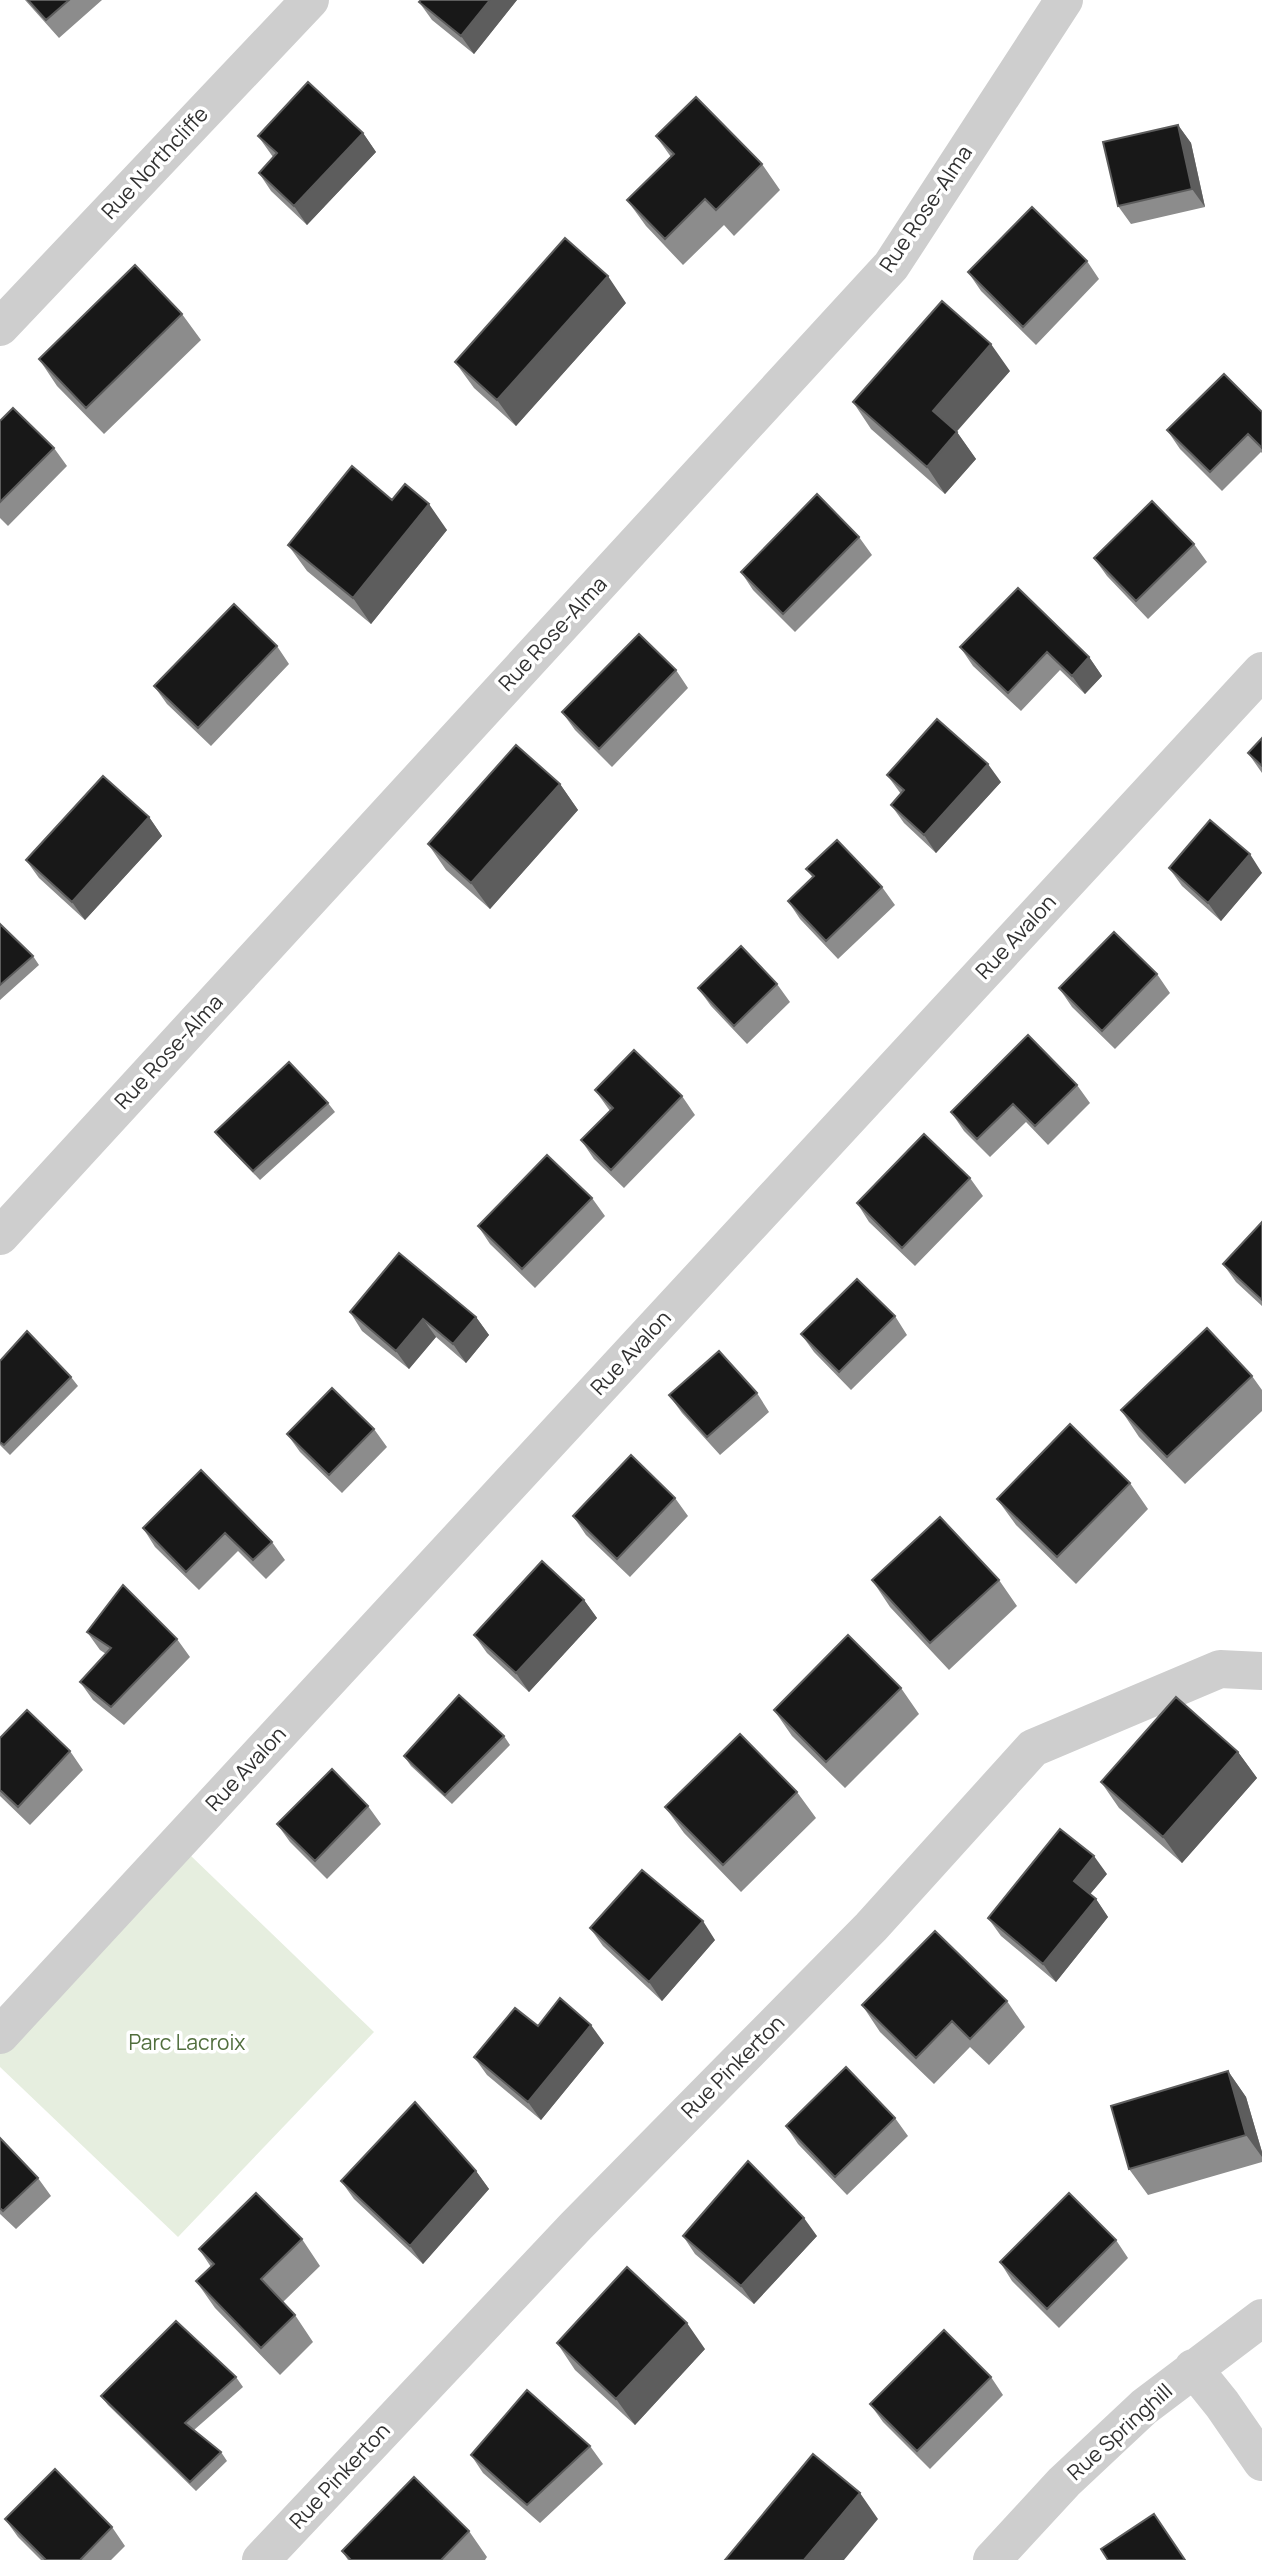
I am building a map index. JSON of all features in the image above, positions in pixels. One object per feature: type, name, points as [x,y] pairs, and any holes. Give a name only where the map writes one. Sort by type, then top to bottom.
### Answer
[{"type":"street","name":"Rue Northcliffe","points":[[0,327],[310,0]]},
{"type":"street","name":"Rue Rose-Alma","points":[[0,1236],[891,266],[1064,0]]},
{"type":"street","name":"Rue Avalon","points":[[0,2035],[1262,671]]},
{"type":"street","name":"Rue Pinkerton","points":[[261,2560],[576,2226],[872,1927],[1033,1748],[1220,1669],[1262,1671]]},
{"type":"street","name":"Rue Springhill","points":[[992,2560],[1097,2449],[1193,2368],[1262,2318]]},
{"type":"street","points":[[1193,2368],[1262,2462]]},
{"type":"green space","name":"Parc Lacroix","points":[[190,1855],[374,2032],[178,2237],[0,2067],[0,2054]]},
{"type":"building","points":[[28,0],[69,0],[46,20]]},
{"type":"building","points":[[490,0],[461,36],[419,2]]},
{"type":"building","points":[[308,82],[363,133],[294,206],[259,173],[277,153],[258,136]]},
{"type":"building","points":[[696,97],[762,164],[716,210],[705,199],[665,239],[627,200],[674,154],[656,136]]},
{"type":"building","points":[[1178,125],[1192,189],[1118,206],[1103,142]]},
{"type":"building","points":[[1032,207],[1087,261],[1023,327],[968,272]]},
{"type":"building","points":[[565,238],[608,276],[497,400],[455,362]]},
{"type":"building","points":[[135,265],[182,314],[86,408],[39,359]]},
{"type":"building","points":[[942,301],[991,344],[933,411],[957,432],[927,467],[853,402]]},
{"type":"building","points":[[1224,374],[1262,412],[1262,448],[1248,434],[1210,472],[1167,430]]},
{"type":"building","points":[[13,408],[54,448],[0,502],[0,421]]},
{"type":"building","points":[[352,466],[392,500],[405,484],[429,504],[353,598],[288,545]]},
{"type":"building","points":[[817,494],[859,537],[783,614],[741,572]]},
{"type":"building","points":[[1152,501],[1194,544],[1136,601],[1094,558]]},
{"type":"building","points":[[1018,588],[1089,657],[1072,676],[1047,652],[1008,693],[960,647]]},
{"type":"building","points":[[234,604],[277,646],[198,728],[154,686]]},
{"type":"building","points":[[639,634],[676,670],[599,749],[562,712]]},
{"type":"building","points":[[937,719],[988,764],[924,835],[891,805],[904,790],[887,775]]},
{"type":"building","points":[[1262,738],[1262,766],[1248,753]]},
{"type":"building","points":[[516,745],[560,784],[471,883],[428,844]]},
{"type":"building","points":[[103,776],[149,817],[72,902],[26,860]]},
{"type":"building","points":[[1210,820],[1250,854],[1208,903],[1169,868]]},
{"type":"building","points":[[837,840],[882,887],[826,941],[788,901],[814,876],[806,869]]},
{"type":"building","points":[[0,924],[33,956],[0,985]]},
{"type":"building","points":[[1114,932],[1157,974],[1102,1031],[1059,988]]},
{"type":"building","points":[[741,946],[777,984],[734,1026],[698,988]]},
{"type":"building","points":[[1028,1035],[1077,1085],[1035,1126],[1013,1104],[977,1139],[951,1112]]},
{"type":"building","points":[[634,1050],[682,1096],[611,1170],[581,1140],[613,1108],[595,1090]]},
{"type":"building","points":[[289,1062],[328,1103],[253,1171],[215,1132]]},
{"type":"building","points":[[924,1134],[970,1178],[902,1248],[857,1203]]},
{"type":"building","points":[[547,1155],[592,1198],[522,1269],[478,1226]]},
{"type":"building","points":[[1262,1222],[1262,1300],[1223,1264]]},
{"type":"building","points":[[399,1253],[476,1317],[453,1344],[423,1319],[396,1351],[350,1312]]},
{"type":"building","points":[[857,1279],[895,1316],[839,1372],[801,1334]]},
{"type":"building","points":[[1207,1328],[1252,1376],[1167,1457],[1121,1410]]},
{"type":"building","points":[[27,1331],[71,1377],[4,1445],[0,1442],[0,1361]]},
{"type":"building","points":[[719,1351],[757,1393],[707,1437],[669,1395]]},
{"type":"building","points":[[332,1388],[374,1429],[329,1475],[287,1434]]},
{"type":"building","points":[[1070,1424],[1130,1483],[1057,1557],[997,1499]]},
{"type":"building","points":[[631,1455],[675,1498],[617,1559],[573,1516]]},
{"type":"building","points":[[201,1470],[272,1542],[253,1560],[225,1533],[186,1572],[143,1528]]},
{"type":"building","points":[[940,1517],[999,1580],[930,1643],[872,1580]]},
{"type":"building","points":[[542,1561],[584,1600],[516,1673],[474,1635]]},
{"type":"building","points":[[123,1585],[177,1639],[111,1707],[80,1682],[111,1648],[87,1632]]},
{"type":"building","points":[[848,1635],[901,1688],[826,1762],[774,1710]]},
{"type":"building","points":[[459,1695],[504,1736],[445,1795],[404,1756]]},
{"type":"building","points":[[1176,1697],[1238,1752],[1163,1837],[1101,1782]]},
{"type":"building","points":[[27,1710],[70,1751],[18,1807],[0,1790],[0,1738]]},
{"type":"building","points":[[740,1734],[797,1792],[723,1865],[665,1807]]},
{"type":"building","points":[[332,1769],[368,1806],[315,1861],[277,1824]]},
{"type":"building","points":[[1060,1829],[1094,1856],[1074,1881],[1096,1899],[1043,1964],[988,1918]]},
{"type":"building","points":[[642,1870],[703,1921],[649,1982],[590,1928]]},
{"type":"building","points":[[935,1931],[1007,2001],[970,2039],[952,2021],[916,2058],[862,2005]]},
{"type":"building","points":[[560,1998],[591,2025],[528,2102],[474,2057],[515,2008],[538,2026]]},
{"type":"building","points":[[846,2067],[895,2118],[835,2177],[786,2126]]},
{"type":"building","points":[[1228,2071],[1246,2135],[1129,2169],[1111,2106]]},
{"type":"building","points":[[415,2102],[476,2171],[410,2246],[341,2181]]},
{"type":"building","points":[[0,2138],[38,2178],[3,2211],[0,2208]]},
{"type":"building","points":[[748,2161],[804,2218],[741,2286],[683,2236]]},
{"type":"building","points":[[256,2193],[302,2239],[261,2279],[295,2315],[261,2348],[196,2281],[214,2264],[199,2249]]},
{"type":"building","points":[[1069,2193],[1116,2240],[1047,2309],[1000,2262]]},
{"type":"building","points":[[627,2267],[687,2323],[616,2399],[557,2343]]},
{"type":"building","points":[[176,2321],[236,2377],[185,2423],[221,2452],[190,2482],[101,2396]]},
{"type":"building","points":[[944,2330],[991,2377],[917,2451],[870,2404]]},
{"type":"building","points":[[527,2390],[590,2446],[527,2505],[471,2455]]},
{"type":"building","points":[[813,2454],[860,2493],[804,2560],[725,2560]]},
{"type":"building","points":[[55,2469],[112,2527],[80,2560],[46,2560],[5,2519]]},
{"type":"building","points":[[414,2477],[469,2531],[441,2560],[351,2560],[342,2551]]},
{"type":"building","points":[[1154,2514],[1185,2560],[1108,2560],[1101,2549]]}]
